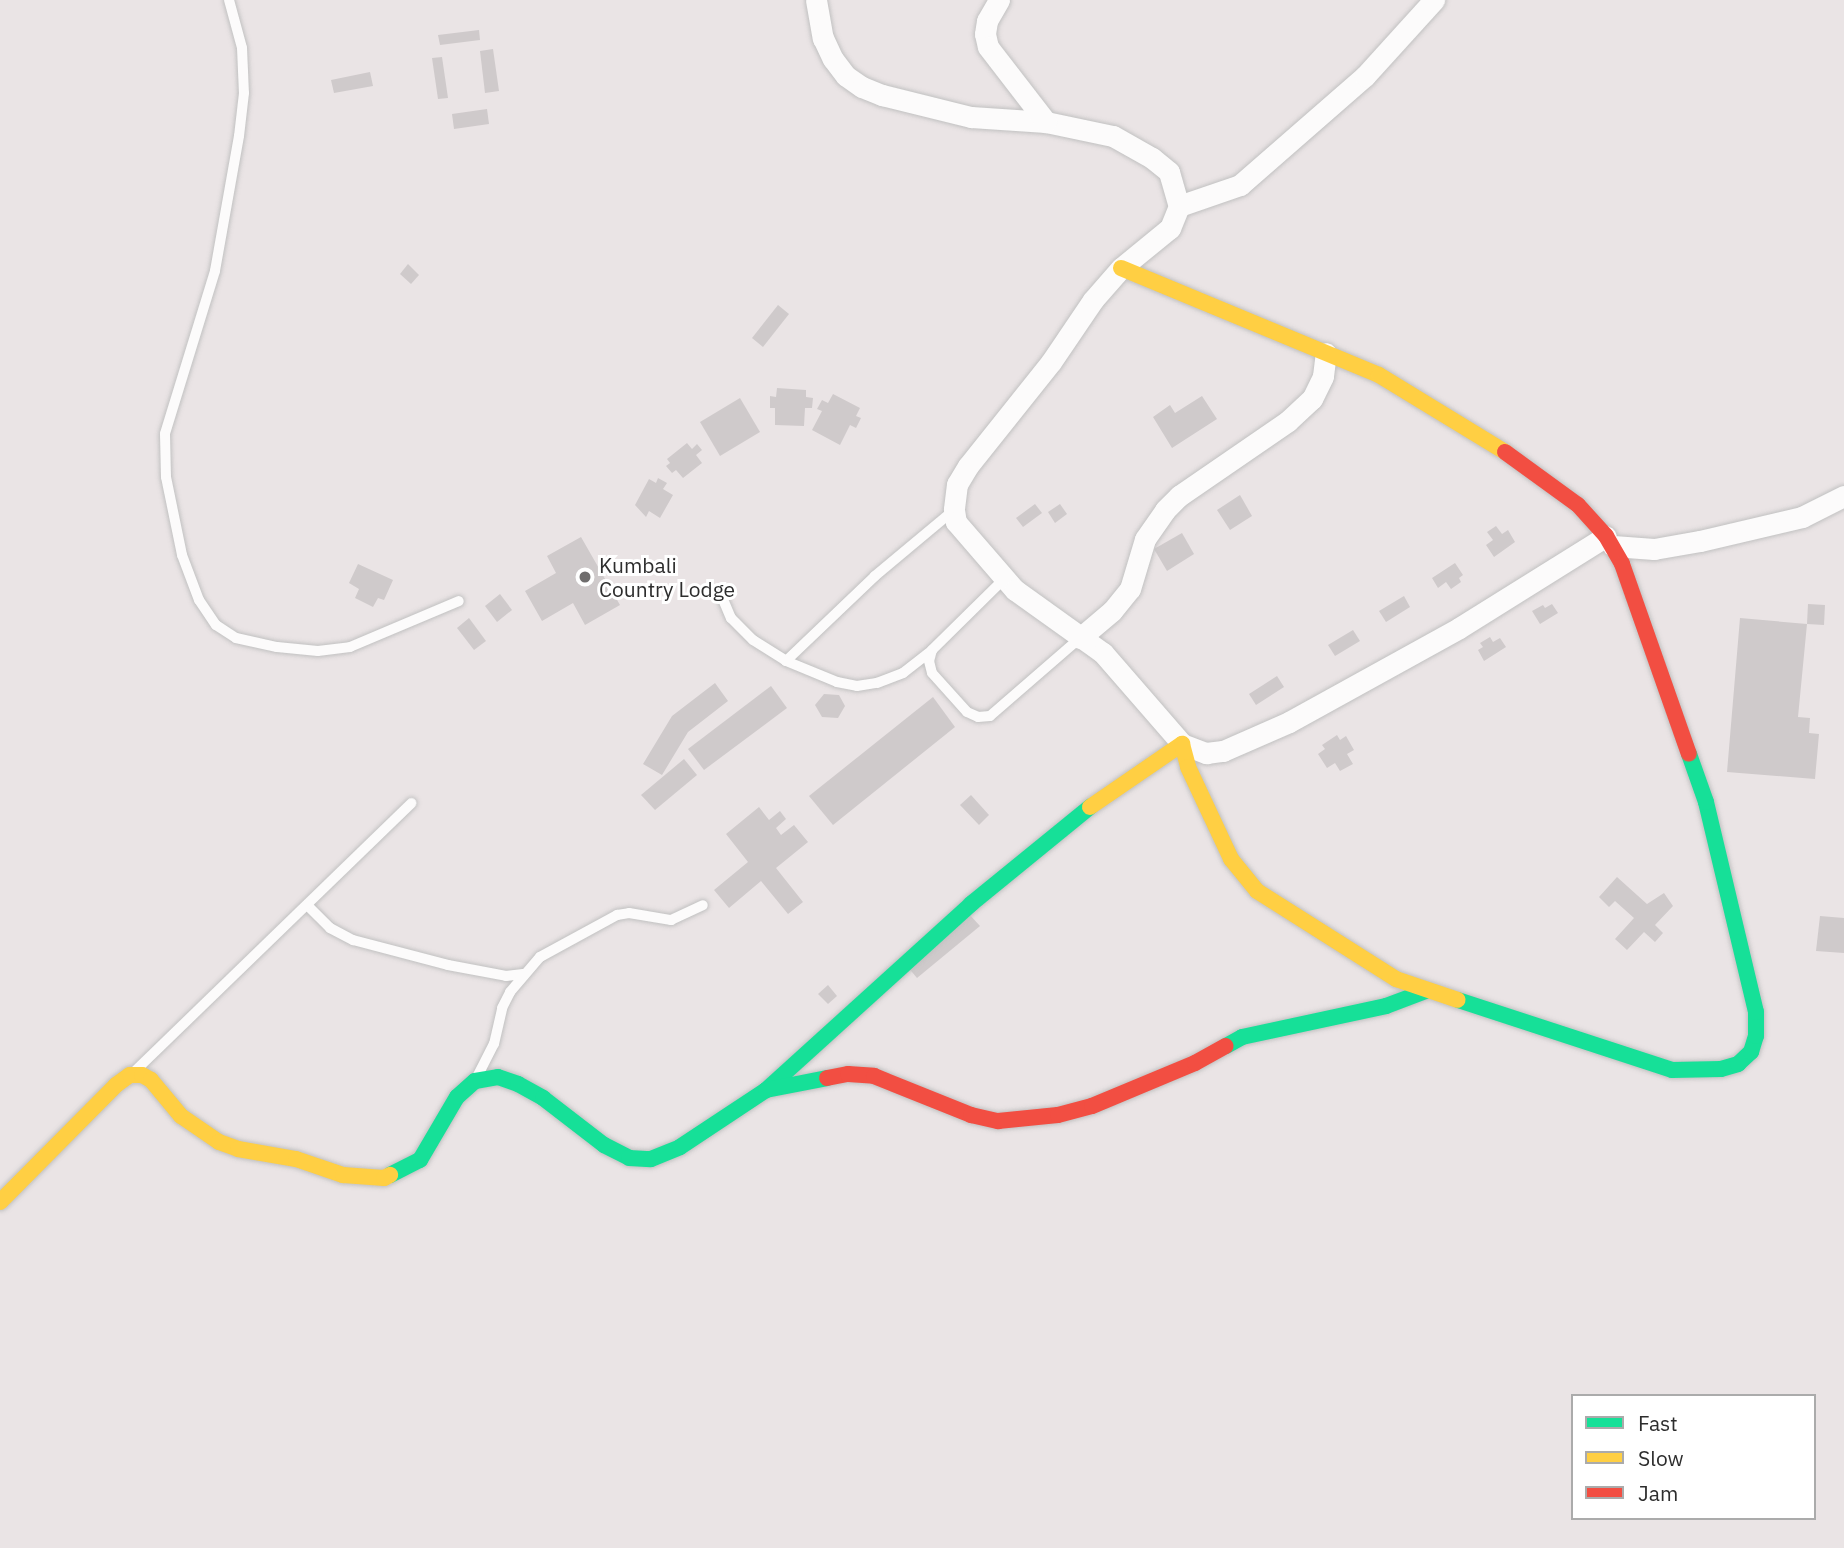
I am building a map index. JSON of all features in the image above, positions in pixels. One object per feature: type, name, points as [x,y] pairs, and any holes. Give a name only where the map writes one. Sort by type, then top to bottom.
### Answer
[{"type":"street","points":[[816,0],[823,38],[833,60],[846,76],[862,87],[882,95],[971,117],[1046,122],[1114,136],[1152,158],[1169,172],[1179,206],[1170,228],[1121,268],[968,466],[957,485],[954,510],[956,522],[1004,579],[1015,590],[1103,653],[1182,744],[1188,767],[1231,859],[1257,891],[1396,979],[1426,991],[1496,1010],[1649,1065],[1672,1070],[1721,1069],[1738,1064],[1751,1052],[1756,1036],[1756,1012],[1706,802],[1659,665],[1610,541],[1578,505],[1536,471],[1379,375],[1121,268]]},
{"type":"street","points":[[999,0],[987,21],[985,34],[988,47],[1046,122]]},
{"type":"street","points":[[1179,206],[1240,185],[1365,76],[1434,0]]},
{"type":"street","points":[[1080,638],[1112,611],[1130,589],[1145,539],[1165,510],[1188,490],[1278,428],[1312,399],[1324,376],[1326,353]]},
{"type":"street","points":[[1182,744],[1206,752],[1223,751],[1289,722],[1610,541],[1654,549],[1700,541],[1802,517],[1844,496]]},
{"type":"street","points":[[0,1202],[116,1085],[130,1075],[142,1075],[151,1080],[181,1116],[219,1142],[238,1149],[296,1159],[367,1179],[384,1178],[419,1160],[457,1097],[475,1080],[498,1077],[518,1084],[543,1098],[604,1145],[629,1158],[651,1159],[680,1147],[765,1090],[971,904],[1113,789],[1182,744]]},
{"type":"street","points":[[765,1090],[848,1074],[874,1076],[971,1115],[998,1121],[1026,1121],[1091,1106],[1195,1063],[1242,1037],[1386,1006],[1426,991]]},
{"type":"lane","points":[[229,0],[242,48],[244,93],[237,149],[215,271],[165,434],[166,477],[182,555],[199,600],[216,625],[236,638],[277,647],[318,651],[350,647],[459,601]]},
{"type":"lane","points":[[786,661],[875,576],[954,510]]},
{"type":"lane","points":[[722,597],[732,618],[753,640],[786,661],[837,682],[857,686],[877,683],[903,673],[932,650],[1004,579]]},
{"type":"lane","points":[[932,650],[929,661],[932,673],[967,712],[978,717],[990,716],[1080,638]]},
{"type":"lane","points":[[130,1075],[412,803]]},
{"type":"lane","points":[[307,905],[330,928],[353,940],[448,965],[506,976],[523,974]]},
{"type":"lane","points":[[475,1080],[494,1044],[502,1008],[523,974],[540,957],[617,915],[629,913],[671,919],[703,905]]},
{"type":"building","points":[[479,30],[480,40],[440,45],[438,35]]},
{"type":"building","points":[[493,49],[499,91],[485,93],[480,51]]},
{"type":"building","points":[[442,57],[448,98],[438,99],[432,58]]},
{"type":"building","points":[[370,72],[373,86],[334,93],[331,80]]},
{"type":"building","points":[[487,109],[489,124],[454,129],[452,114]]},
{"type":"building","points":[[408,264],[419,275],[411,284],[400,274]]},
{"type":"building","points":[[778,305],[789,314],[763,347],[752,338]]},
{"type":"building","points":[[777,388],[806,390],[806,397],[813,398],[812,408],[805,408],[804,426],[775,425],[775,408],[770,408],[770,396],[776,397]]},
{"type":"building","points":[[833,394],[860,408],[856,416],[861,418],[856,428],[850,425],[840,445],[812,430],[822,411],[817,409],[822,400],[828,403]]},
{"type":"building","points":[[1202,396],[1217,419],[1172,448],[1153,417],[1170,405],[1175,413]]},
{"type":"building","points":[[740,398],[760,432],[720,456],[700,422]]},
{"type":"building","points":[[687,443],[692,449],[697,444],[702,450],[696,455],[702,463],[683,478],[676,470],[672,473],[666,466],[670,463],[667,459]]},
{"type":"building","points":[[658,478],[667,483],[663,489],[673,495],[660,518],[649,511],[646,517],[635,505],[649,479],[656,483]]},
{"type":"building","points":[[1240,495],[1252,516],[1230,530],[1217,510]]},
{"type":"building","points":[[1035,504],[1042,513],[1023,527],[1016,518]]},
{"type":"building","points":[[1060,504],[1067,514],[1055,523],[1048,512]]},
{"type":"building","points":[[1496,526],[1502,534],[1508,530],[1515,542],[1494,557],[1486,545],[1493,540],[1487,532]]},
{"type":"building","points":[[1182,533],[1194,554],[1167,571],[1154,549]]},
{"type":"building","points":[[581,537],[620,605],[585,625],[573,603],[542,621],[525,591],[556,573],[547,556]]},
{"type":"building","points":[[1455,563],[1463,575],[1459,578],[1461,582],[1451,589],[1446,582],[1438,588],[1432,578]]},
{"type":"building","points":[[358,564],[393,580],[384,600],[378,598],[373,607],[355,598],[359,589],[349,583]]},
{"type":"building","points":[[500,594],[512,610],[497,622],[485,606]]},
{"type":"building","points":[[1404,596],[1410,607],[1386,622],[1379,611]]},
{"type":"building","points":[[1552,604],[1558,613],[1540,624],[1532,611]]},
{"type":"building","points":[[1808,604],[1825,605],[1824,625],[1807,624]]},
{"type":"building","points":[[469,618],[486,641],[474,650],[457,628]]},
{"type":"building","points":[[1740,618],[1807,624],[1798,717],[1810,718],[1809,733],[1819,734],[1815,779],[1727,772]]},
{"type":"building","points":[[1353,630],[1360,641],[1335,656],[1328,645]]},
{"type":"building","points":[[1490,637],[1493,642],[1500,638],[1506,647],[1484,661],[1478,650],[1483,647],[1480,643]]},
{"type":"building","points":[[1277,676],[1284,687],[1256,705],[1249,694]]},
{"type":"building","points":[[715,683],[728,701],[688,732],[662,775],[643,764],[672,716]]},
{"type":"building","points":[[771,686],[787,708],[704,770],[688,749]]},
{"type":"building","points":[[824,694],[839,695],[845,706],[838,718],[822,717],[815,705]]},
{"type":"building","points":[[933,697],[955,727],[833,825],[809,796]]},
{"type":"building","points":[[1337,735],[1340,740],[1346,736],[1354,750],[1347,754],[1353,764],[1340,771],[1335,763],[1327,768],[1318,754],[1325,749],[1322,745]]},
{"type":"building","points":[[684,759],[697,775],[655,810],[641,795]]},
{"type":"building","points":[[971,795],[989,815],[979,825],[960,805]]},
{"type":"building","points":[[759,807],[769,820],[780,811],[786,819],[776,828],[781,835],[794,825],[808,842],[776,868],[803,902],[788,914],[761,881],[729,908],[714,890],[748,862],[726,834]]},
{"type":"building","points":[[1617,877],[1647,904],[1664,893],[1673,906],[1655,925],[1663,933],[1655,942],[1644,932],[1627,950],[1615,939],[1634,918],[1615,901],[1609,907],[1599,897]]},
{"type":"building","points":[[969,914],[980,926],[917,978],[907,966]]},
{"type":"building","points":[[1820,916],[1844,918],[1844,953],[1816,951]]},
{"type":"building","points":[[828,985],[837,996],[828,1004],[818,994]]},
{"type":"traffic: fast","points":[[1458,1000],[1672,1070],[1721,1069],[1738,1064],[1751,1052],[1756,1036],[1756,1012],[1706,802],[1689,754]]},
{"type":"traffic: fast","points":[[766,1090],[971,904],[1090,807]]},
{"type":"traffic: fast","points":[[1226,1046],[1242,1037],[1386,1006],[1426,991]]},
{"type":"traffic: fast","points":[[390,1175],[420,1160],[457,1097],[475,1081],[498,1077],[518,1084],[543,1098],[604,1145],[629,1158],[651,1159],[680,1147],[766,1090],[827,1078]]},
{"type":"traffic: slow","points":[[1121,268],[1379,375],[1505,452]]},
{"type":"traffic: slow","points":[[1090,807],[1182,744],[1188,767],[1231,859],[1257,891],[1396,979],[1458,1000]]},
{"type":"traffic: slow","points":[[0,1202],[116,1085],[130,1075],[142,1075],[151,1080],[181,1116],[219,1142],[238,1149],[296,1159],[343,1175],[384,1178],[390,1175]]},
{"type":"traffic: jam","points":[[1505,452],[1578,505],[1606,536],[1622,564],[1689,754]]},
{"type":"traffic: jam","points":[[827,1078],[848,1074],[874,1076],[971,1115],[998,1121],[1058,1115],[1092,1106],[1195,1063],[1226,1046]]},
{"type":"place","name":"Kumbali Country Lodge","points":[[585,577]]}]
